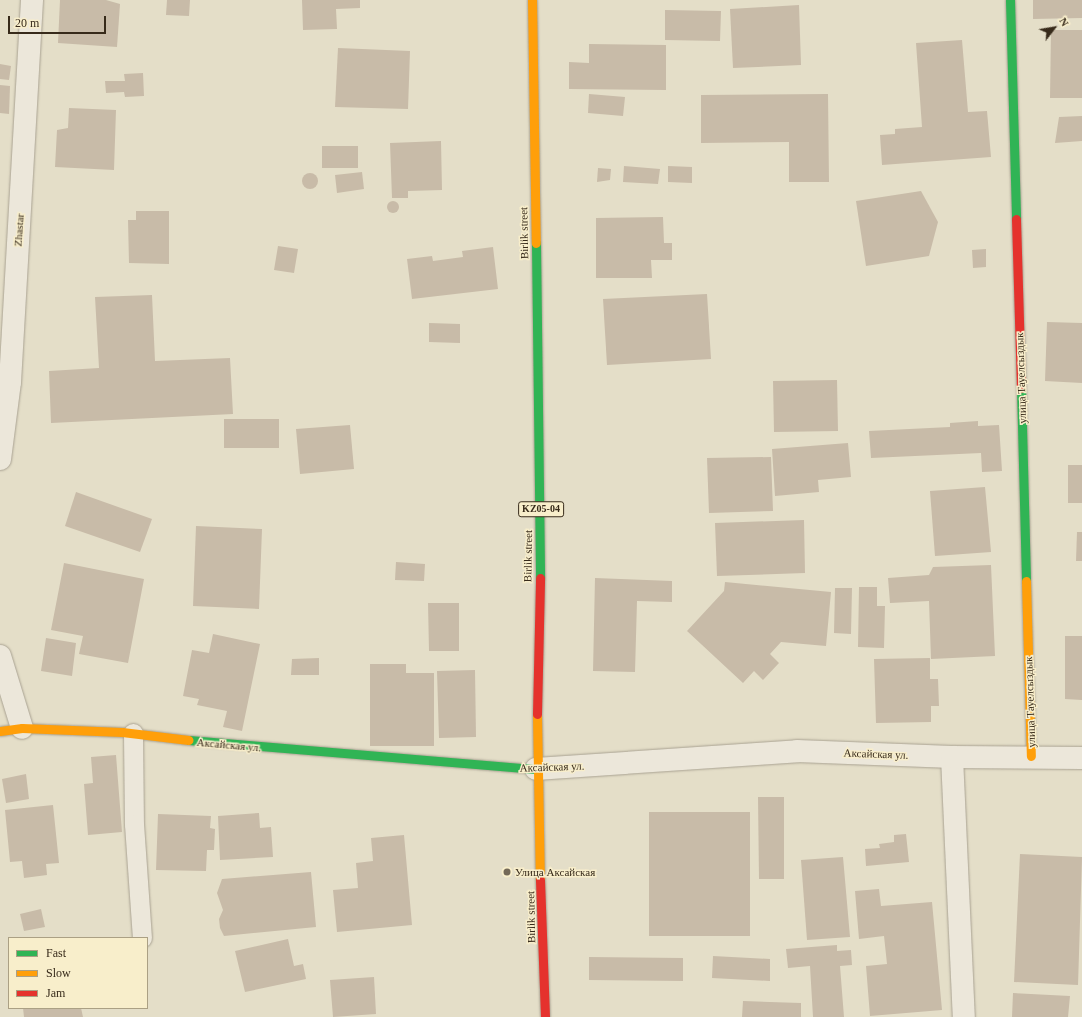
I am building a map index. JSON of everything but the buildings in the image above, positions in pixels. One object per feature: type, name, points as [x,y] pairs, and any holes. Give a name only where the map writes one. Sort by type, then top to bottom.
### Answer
[{"type":"street","name":"Zhastar","points":[[0,459],[10,382],[32,0]]},
{"type":"street","name":"Birlik street","points":[[532,0],[541,510],[536,770],[545,1017]]},
{"type":"street","name":"улица Тауелсыздык","points":[[1010,0],[1031,756]]},
{"type":"street","points":[[0,656],[22,728]]},
{"type":"street","name":"Аксайская ул.","points":[[0,731],[22,728],[133,733],[218,744],[536,770],[797,751],[952,757],[1031,756],[1082,758]]},
{"type":"street","points":[[952,757],[964,1017]]},
{"type":"lane","points":[[133,733],[134,824],[142,937]]},
{"type":"traffic: fast","points":[[1010,0],[1016,219]]},
{"type":"traffic: fast","points":[[536,243],[540,578]]},
{"type":"traffic: fast","points":[[1021,388],[1026,581]]},
{"type":"traffic: fast","points":[[189,740],[536,769]]},
{"type":"traffic: slow","points":[[532,0],[536,243]]},
{"type":"traffic: slow","points":[[1026,581],[1031,756]]},
{"type":"traffic: slow","points":[[537,714],[540,880]]},
{"type":"traffic: slow","points":[[0,731],[22,728],[122,732],[189,740]]},
{"type":"traffic: jam","points":[[1016,219],[1021,388]]},
{"type":"traffic: jam","points":[[537,714],[540,578]]},
{"type":"traffic: jam","points":[[540,880],[545,1017]]},
{"type":"place","name":"Улица Аксайская","points":[[507,872]]}]
